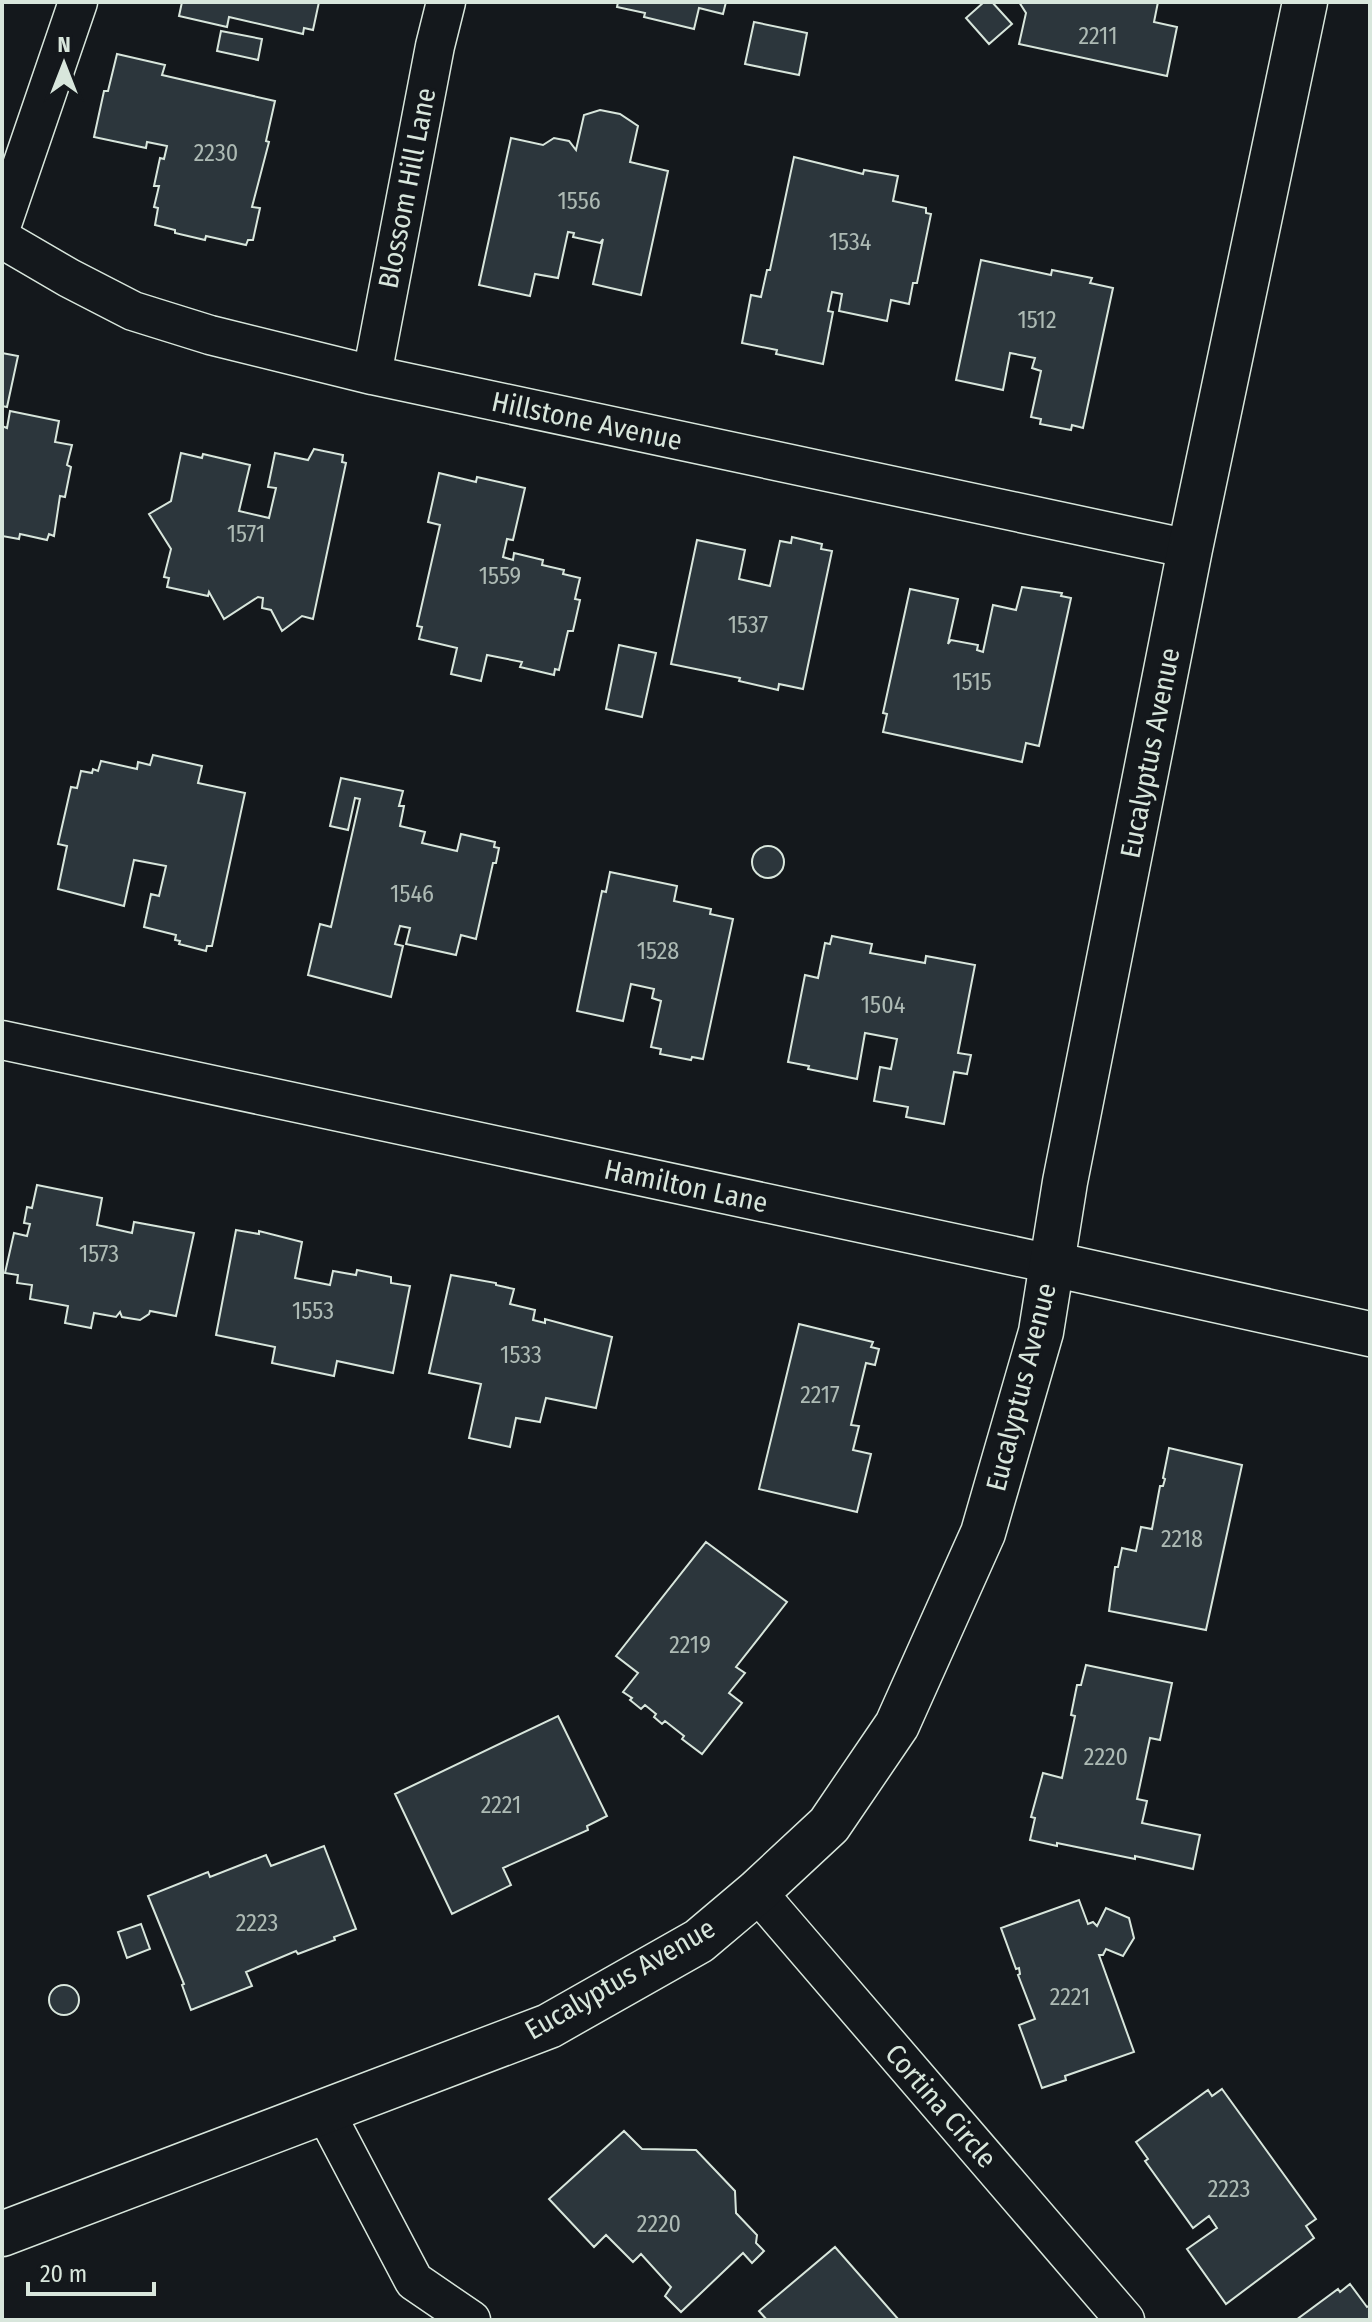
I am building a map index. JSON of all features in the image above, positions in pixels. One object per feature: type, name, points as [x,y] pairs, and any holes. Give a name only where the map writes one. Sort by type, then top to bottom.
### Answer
[{"type":"street","points":[[2,224],[78,2]]},
{"type":"street","name":"Blossom Hill Lane","points":[[372,375],[446,2]]},
{"type":"street","name":"Eucalyptus Avenue","points":[[2,2234],[549,2026],[699,1941],[829,1825],[897,1725],[983,1533],[1041,1332],[1065,1182],[1190,549],[1305,2]]},
{"type":"street","name":"Hillstone Avenue","points":[[2,239],[133,311],[210,335],[372,375],[1190,549]]},
{"type":"street","name":"Hamilton Lane","points":[[2,1040],[1370,1334]]},
{"type":"street","name":"Cortina Circle","points":[[757,1892],[1125,2320]]},
{"type":"street","points":[[325,2112],[414,2281],[471,2320]]},
{"type":"building","points":[[182,2],[319,2],[313,30],[304,28],[303,34],[229,17],[227,27],[179,16]]},
{"type":"building","points":[[618,2],[726,2],[723,14],[699,8],[694,29],[644,17],[645,13],[617,7]]},
{"type":"building","points":[[984,2],[992,2],[1012,24],[989,44],[966,18]]},
{"type":"building","points":[[1019,2],[1158,2],[1154,22],[1177,27],[1167,76],[1019,44],[1026,13]]},
{"type":"building","points":[[754,22],[807,33],[799,75],[745,64]]},
{"type":"building","points":[[221,31],[262,39],[258,60],[217,51]]},
{"type":"building","points":[[117,54],[165,65],[162,75],[275,101],[266,141],[269,142],[252,207],[260,208],[253,240],[248,240],[246,245],[206,236],[205,240],[155,225],[158,208],[154,207],[159,186],[154,186],[160,158],[164,159],[167,146],[147,142],[146,148],[94,137],[104,91],[108,91]]},
{"type":"building","points":[[600,110],[620,114],[638,126],[630,162],[668,171],[641,295],[593,284],[603,239],[600,243],[573,237],[574,233],[568,232],[558,278],[535,274],[530,296],[479,285],[511,138],[543,145],[554,138],[569,141],[576,150],[584,115]]},
{"type":"building","points":[[794,157],[863,174],[864,170],[898,176],[893,201],[926,208],[926,213],[931,214],[917,283],[913,283],[909,304],[891,300],[887,321],[839,311],[842,294],[832,292],[828,311],[833,312],[823,364],[742,343],[751,295],[761,297],[767,270],[770,270]]},
{"type":"building","points":[[981,260],[1051,275],[1052,270],[1092,278],[1090,283],[1113,288],[1083,428],[1072,425],[1071,430],[1040,424],[1041,419],[1031,417],[1041,371],[1032,368],[1035,358],[1010,353],[1003,390],[956,380]]},
{"type":"building","points":[[2,353],[18,356],[7,407],[2,406]]},
{"type":"building","points":[[10,411],[59,421],[55,442],[72,445],[65,497],[60,496],[54,536],[49,534],[47,540],[20,534],[19,539],[2,536],[2,426],[7,428]]},
{"type":"building","points":[[314,449],[343,455],[342,462],[346,463],[313,619],[302,616],[282,631],[271,610],[262,608],[263,598],[258,597],[224,619],[209,592],[208,596],[167,587],[169,578],[164,577],[171,549],[149,514],[171,501],[181,453],[202,458],[203,454],[250,465],[239,511],[269,518],[276,488],[268,487],[275,453],[308,460]]},
{"type":"building","points":[[439,473],[476,482],[477,477],[525,488],[513,540],[507,539],[503,557],[513,560],[514,553],[543,560],[542,565],[580,578],[575,599],[580,600],[573,631],[568,631],[559,670],[555,669],[554,675],[520,667],[522,662],[487,655],[481,681],[451,674],[457,648],[419,639],[422,627],[417,626],[440,525],[428,522]]},
{"type":"building","points":[[792,537],[822,544],[821,549],[832,551],[803,689],[779,684],[778,690],[739,681],[740,678],[671,664],[697,540],[745,550],[739,579],[770,586],[780,541],[791,543]]},
{"type":"building","points":[[1022,587],[1062,593],[1061,596],[1071,598],[1039,746],[1026,743],[1022,762],[883,732],[887,714],[883,713],[910,589],[958,599],[948,644],[951,640],[978,645],[977,650],[983,652],[993,605],[1016,610]]},
{"type":"building","points":[[619,645],[656,653],[642,717],[606,709]]},
{"type":"building","points":[[153,755],[202,766],[198,783],[245,793],[212,946],[207,946],[206,951],[179,944],[180,941],[175,940],[176,935],[144,927],[151,894],[159,896],[166,866],[134,860],[124,906],[58,889],[67,846],[58,844],[71,787],[77,788],[81,771],[98,771],[101,761],[137,769],[138,762],[150,765]]},
{"type":"building","points":[[341,778],[403,791],[399,806],[404,806],[400,826],[425,832],[422,843],[457,851],[461,834],[495,842],[494,847],[499,848],[476,939],[461,935],[456,955],[406,944],[410,928],[400,926],[395,944],[403,946],[391,997],[308,975],[320,924],[331,927],[360,799],[355,798],[348,830],[330,826]]},
{"type":"building","points":[[768,846],[779,851],[784,862],[779,873],[768,878],[757,873],[752,862],[757,851]]},
{"type":"building","points":[[610,872],[677,886],[674,901],[711,909],[710,914],[733,919],[703,1059],[660,1054],[661,1049],[651,1047],[661,1001],[652,998],[654,989],[631,984],[623,1021],[577,1011],[602,891],[606,892]]},
{"type":"building","points":[[832,936],[872,944],[870,953],[925,963],[926,956],[975,965],[958,1053],[971,1055],[967,1074],[954,1072],[944,1124],[906,1117],[908,1107],[874,1101],[880,1067],[891,1069],[897,1039],[865,1033],[857,1079],[788,1062],[805,975],[818,978],[825,943],[830,944]]},
{"type":"building","points":[[37,1185],[102,1198],[97,1225],[132,1233],[134,1222],[194,1233],[176,1316],[150,1311],[140,1320],[122,1317],[120,1312],[116,1317],[94,1313],[91,1328],[65,1323],[68,1306],[30,1299],[32,1285],[17,1283],[18,1275],[5,1273],[14,1233],[27,1236],[30,1224],[24,1223],[27,1207],[32,1208]]},
{"type":"building","points":[[236,1230],[259,1234],[259,1231],[302,1242],[295,1278],[330,1285],[333,1271],[356,1275],[357,1270],[391,1277],[391,1283],[410,1286],[393,1373],[337,1361],[334,1376],[272,1363],[275,1347],[216,1335]]},
{"type":"building","points":[[451,1275],[514,1289],[510,1304],[535,1310],[533,1320],[545,1323],[545,1319],[612,1337],[596,1408],[546,1398],[540,1422],[516,1418],[510,1447],[469,1438],[481,1384],[429,1373]]},
{"type":"building","points":[[799,1324],[873,1342],[871,1347],[879,1349],[875,1365],[866,1363],[851,1425],[859,1426],[853,1450],[871,1454],[857,1512],[759,1489]]},
{"type":"building","points":[[1169,1448],[1242,1465],[1206,1630],[1109,1611],[1115,1567],[1118,1567],[1122,1548],[1136,1551],[1141,1527],[1152,1529],[1160,1486],[1163,1486],[1165,1479]]},
{"type":"building","points":[[706,1542],[787,1602],[736,1667],[745,1673],[729,1693],[742,1703],[702,1754],[665,1721],[662,1724],[645,1705],[641,1709],[630,1700],[632,1698],[623,1692],[638,1673],[616,1656]]},
{"type":"building","points":[[1086,1665],[1172,1683],[1160,1740],[1150,1738],[1137,1799],[1147,1801],[1142,1823],[1200,1835],[1193,1869],[1135,1856],[1135,1859],[1030,1840],[1035,1818],[1031,1817],[1043,1773],[1062,1778],[1075,1716],[1071,1715],[1077,1685],[1081,1685]]},
{"type":"building","points":[[558,1716],[607,1816],[587,1826],[588,1830],[503,1868],[511,1885],[452,1914],[395,1794]]},
{"type":"building","points":[[324,1846],[356,1929],[334,1937],[335,1940],[298,1954],[296,1951],[246,1972],[252,1986],[191,2010],[184,1984],[148,1896],[208,1872],[210,1877],[266,1855],[271,1866]]},
{"type":"building","points":[[1079,1900],[1088,1924],[1093,1922],[1097,1926],[1106,1908],[1129,1918],[1134,1938],[1123,1956],[1106,1949],[1103,1955],[1099,1955],[1134,2052],[1065,2076],[1066,2080],[1042,2088],[1019,2025],[1035,2019],[1018,1975],[1019,1968],[1016,1969],[1001,1928]]},
{"type":"building","points":[[141,1924],[150,1949],[127,1958],[118,1932]]},
{"type":"building","points":[[64,1985],[75,1989],[79,2000],[75,2011],[64,2015],[53,2011],[49,2000],[53,1989]]},
{"type":"building","points":[[1222,2089],[1316,2219],[1306,2226],[1314,2238],[1226,2304],[1187,2249],[1217,2228],[1209,2216],[1193,2228],[1145,2161],[1148,2159],[1136,2142],[1208,2090],[1212,2096]]},
{"type":"building","points":[[624,2131],[642,2149],[696,2150],[735,2191],[736,2213],[757,2235],[756,2243],[764,2251],[752,2263],[743,2253],[681,2312],[665,2296],[671,2287],[641,2254],[633,2262],[606,2235],[594,2247],[549,2199]]},
{"type":"building","points":[[835,2247],[899,2320],[767,2320],[759,2311]]},
{"type":"building","points":[[1350,2284],[1367,2307],[1370,2305],[1370,2320],[1296,2320],[1338,2289],[1340,2292]]}]
